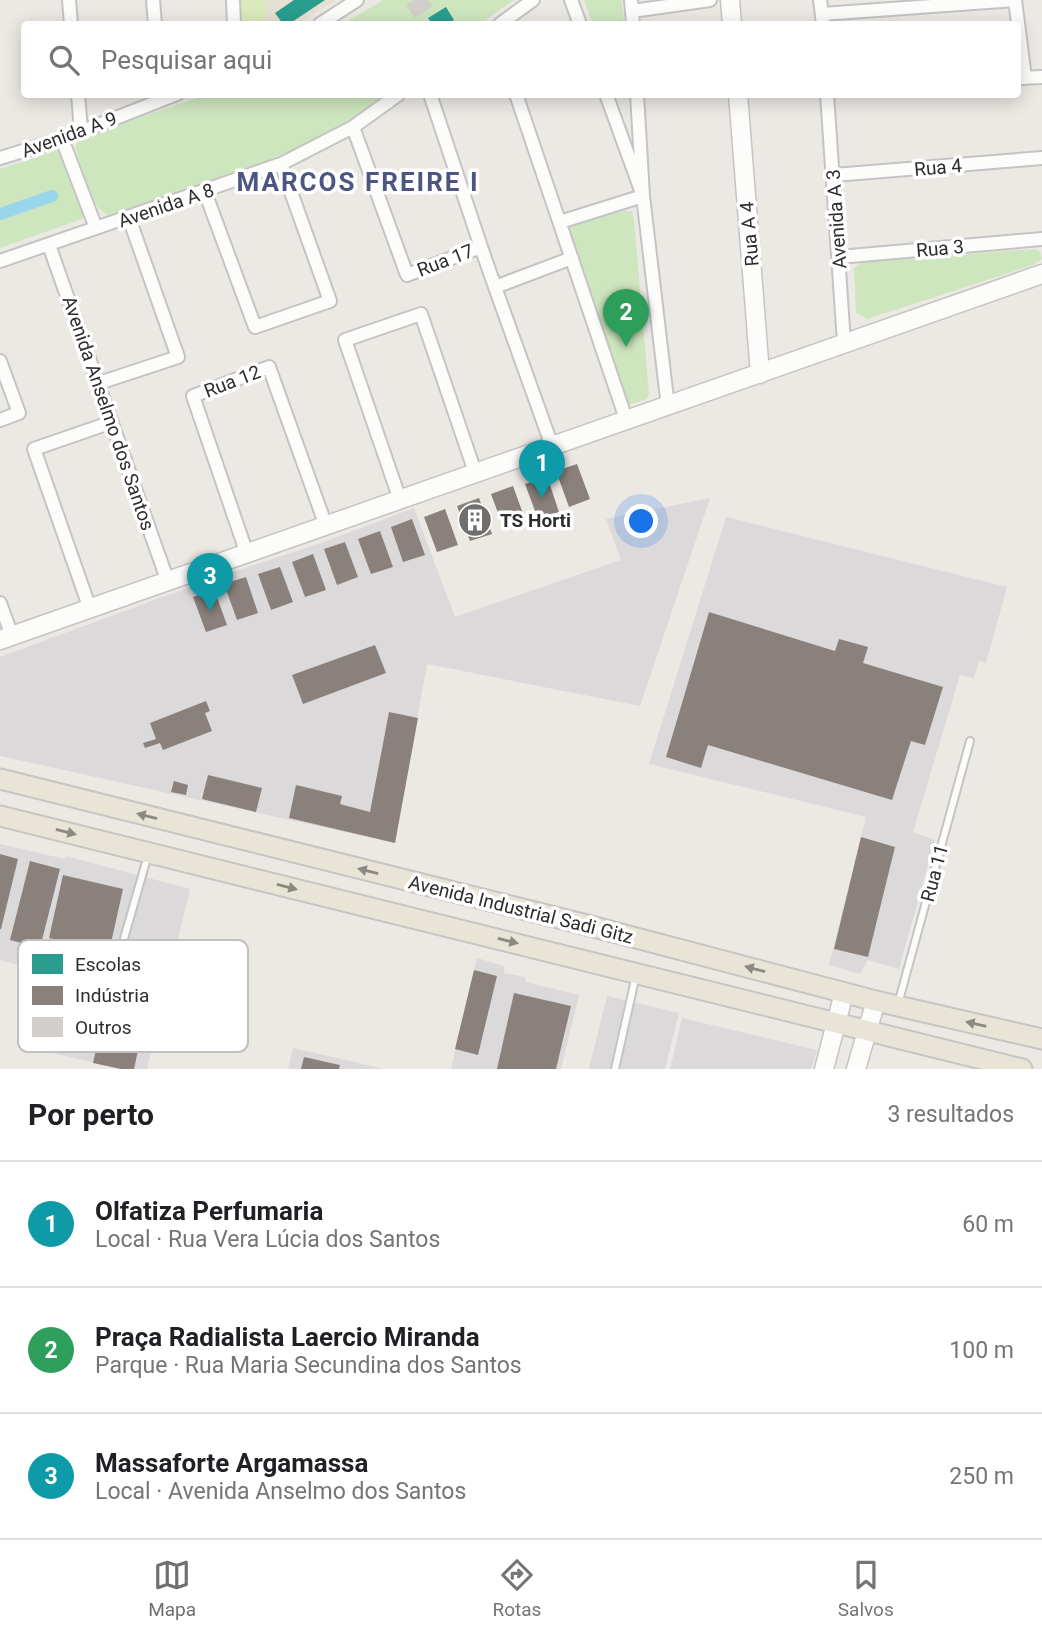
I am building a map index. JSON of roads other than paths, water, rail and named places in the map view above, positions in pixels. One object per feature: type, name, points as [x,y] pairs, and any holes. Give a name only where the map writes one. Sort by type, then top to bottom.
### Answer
[{"type":"main road","name":"Avenida Industrial Sadi Gitz","points":[[0,779],[583,924],[876,1001],[1042,1039]]},
{"type":"main road","name":"Avenida Industrial Sadi Gitz","points":[[0,816],[1022,1069]]},
{"type":"street","points":[[69,0],[71,21]]},
{"type":"street","points":[[153,0],[155,21]]},
{"type":"street","points":[[233,0],[234,21]]},
{"type":"street","points":[[325,21],[357,0]]},
{"type":"street","points":[[504,21],[533,0]]},
{"type":"street","points":[[571,0],[579,21]]},
{"type":"street","points":[[631,5],[710,0]]},
{"type":"street","points":[[730,0],[732,21]]},
{"type":"street","points":[[820,0],[822,19],[1015,1],[1017,21]]},
{"type":"street","points":[[1021,78],[1042,77]]},
{"type":"street","points":[[78,98],[81,131]]},
{"type":"street","name":"Avenida A 9","points":[[0,158],[62,139],[159,98]]},
{"type":"street","name":"Avenida A 8","points":[[0,261],[281,164],[353,127],[393,98]]},
{"type":"street","name":"Rua 17","points":[[353,127],[407,275],[481,247],[431,98]]},
{"type":"street","points":[[517,98],[626,419]]},
{"type":"street","points":[[607,98],[643,196]]},
{"type":"street","points":[[637,98],[643,196],[668,407]]},
{"type":"street","name":"Rua A 4","points":[[738,98],[760,374]]},
{"type":"street","name":"Avenida A 3","points":[[827,98],[844,343]]},
{"type":"street","points":[[62,139],[96,228]]},
{"type":"street","name":"Rua 4","points":[[834,175],[1042,158]]},
{"type":"street","points":[[205,192],[255,327],[330,301],[281,164]]},
{"type":"street","points":[[560,222],[643,196]]},
{"type":"street","points":[[99,383],[177,357],[129,218]]},
{"type":"street","name":"Rua 3","points":[[839,257],[1042,239]]},
{"type":"street","name":"Avenida Anselmo dos Santos","points":[[49,244],[168,582]]},
{"type":"street","points":[[481,247],[552,446]]},
{"type":"street","points":[[495,287],[572,258]]},
{"type":"street","points":[[0,603],[6,638],[1042,274]]},
{"type":"street","points":[[400,500],[345,340],[421,314],[475,472]]},
{"type":"street","points":[[0,361],[19,413],[0,420]]},
{"type":"street","name":"Rua 12","points":[[247,554],[193,396],[269,367],[326,526]]},
{"type":"street","points":[[90,609],[34,449],[112,422]]},
{"type":"street","points":[[824,1069],[844,993]]},
{"type":"street","points":[[856,1069],[876,1001]]},
{"type":"lane","name":"Rua 11","points":[[898,1006],[970,741]]},
{"type":"lane","points":[[124,940],[148,853]]},
{"type":"lane","points":[[615,1069],[636,973]]},
{"type":"waterway","points":[[0,214],[52,196]]},
{"type":"place","name":"Praça Radialista Laercio Miranda","points":[[626,347]]},
{"type":"place","name":"Olfatiza Perfumaria","points":[[542,498]]},
{"type":"place","name":"TS Horti","points":[[475,520]]},
{"type":"place","name":"Massaforte Argamassa","points":[[210,611]]},
{"type":"district","name":"MARCOS FREIRE I","points":[[358,182]]}]
